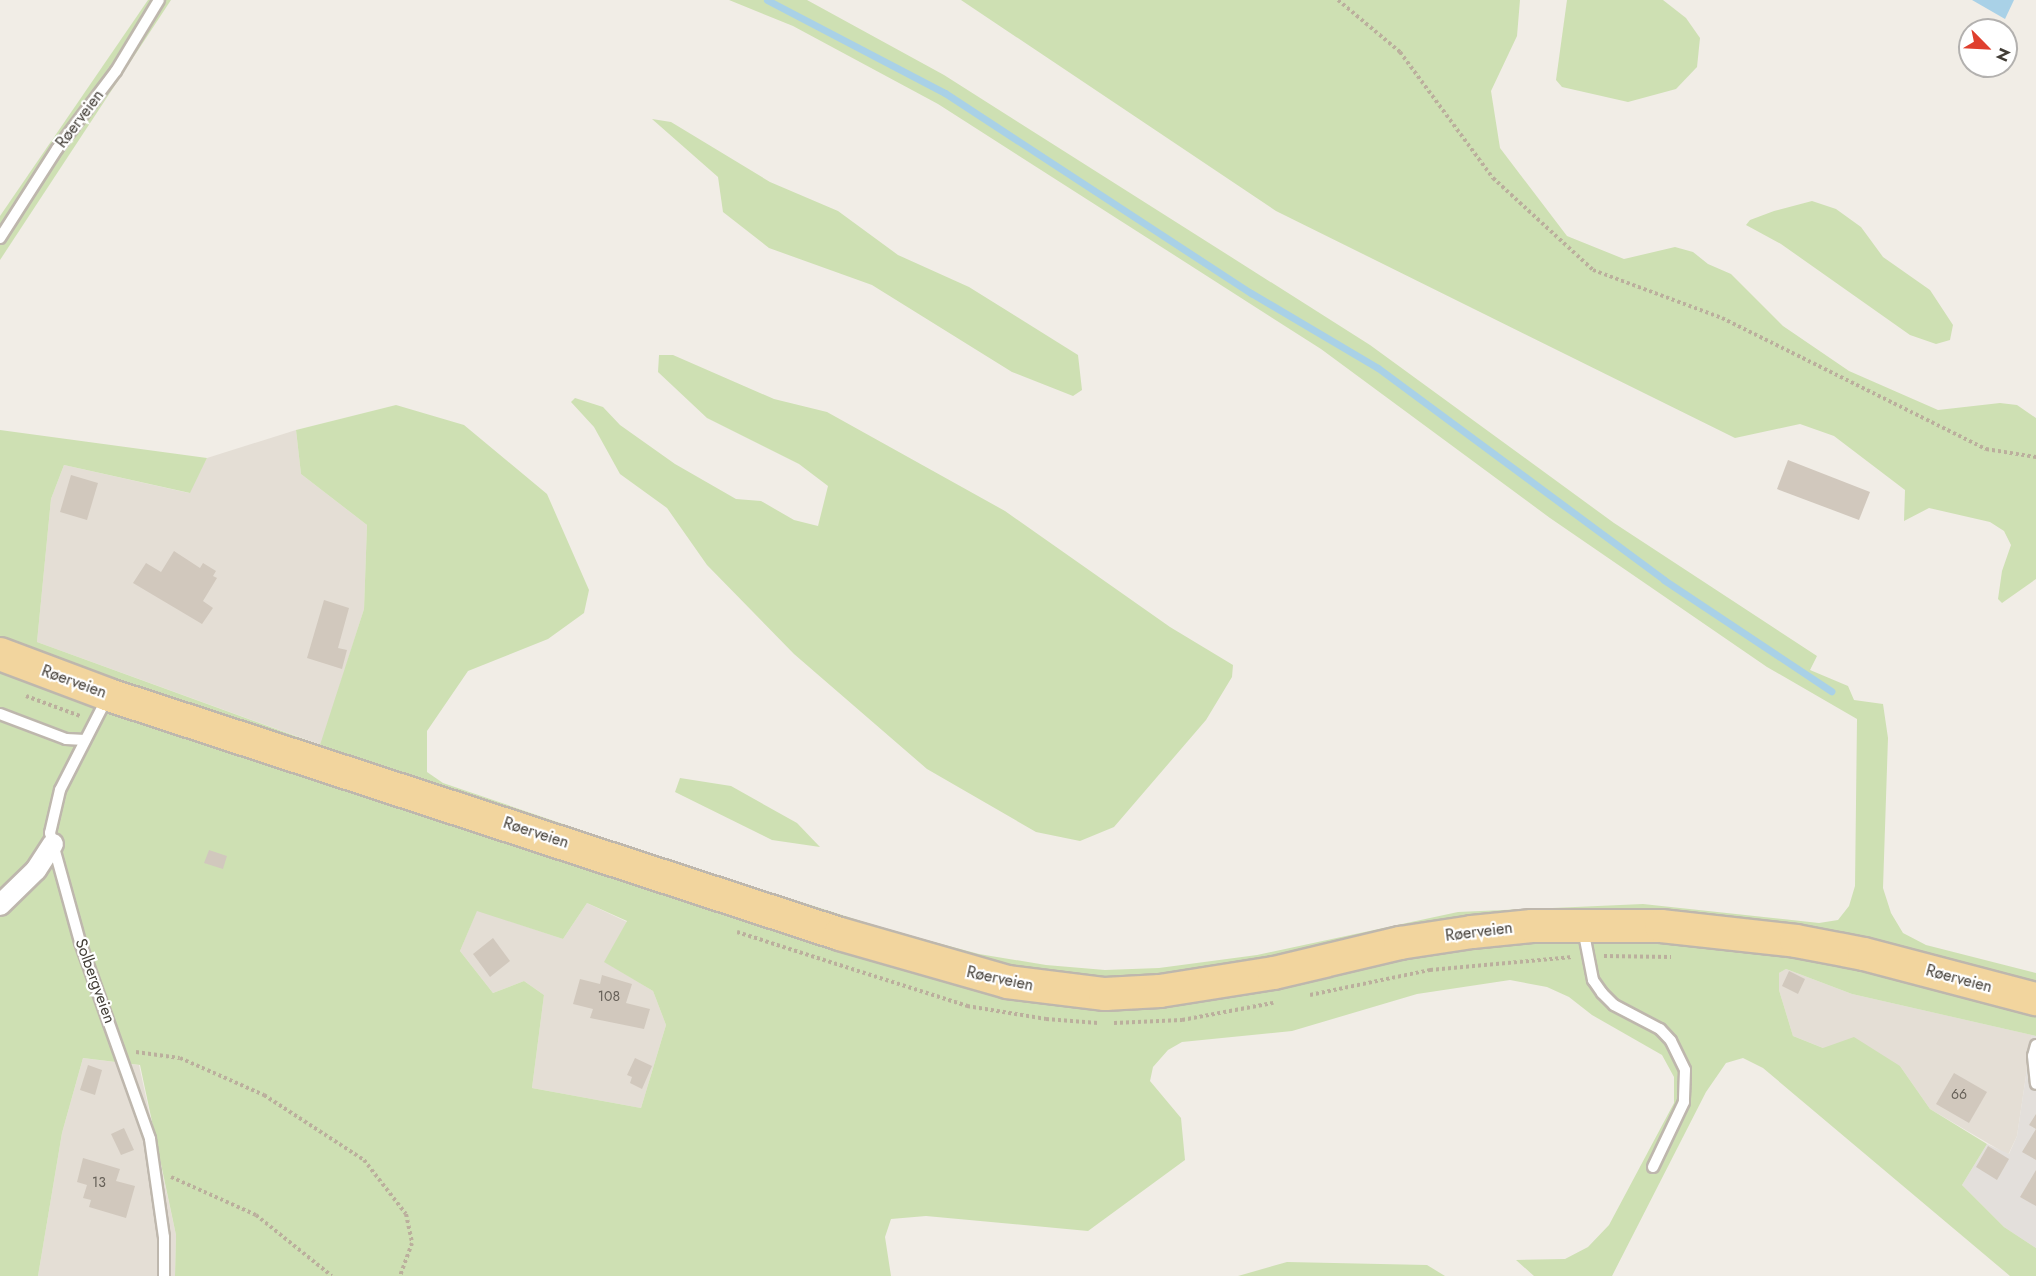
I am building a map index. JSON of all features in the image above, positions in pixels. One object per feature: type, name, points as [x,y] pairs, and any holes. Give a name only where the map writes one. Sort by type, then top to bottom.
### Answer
[{"type":"main road","name":"Røerveien","points":[[0,654],[101,708],[969,974],[1042,988],[1105,994],[1160,991],[1274,973],[1400,943],[1472,932],[1582,926],[1711,929],[1796,941],[1864,954],[2036,999]]},
{"type":"street","points":[[0,905],[36,870],[53,844]]},
{"type":"lane","name":"Røerveien","points":[[0,238],[57,149],[116,71],[159,0]]},
{"type":"lane","name":"Solbergveien","points":[[101,708],[55,802],[50,834],[80,942],[150,1139],[165,1237],[164,1276]]},
{"type":"lane","points":[[0,714],[66,739],[85,740]]},
{"type":"lane","points":[[1582,926],[1586,956],[1602,993],[1622,1010],[1660,1029],[1671,1041],[1685,1070],[1684,1102],[1653,1167]]},
{"type":"lane","points":[[2036,1045],[2033,1056],[2036,1084]]},
{"type":"path","points":[[1338,0],[1400,52],[1493,178],[1593,270],[1722,318],[1986,449],[2036,457]]},
{"type":"path","points":[[20,693],[101,708]]},
{"type":"path","points":[[736,931],[942,999],[1046,1019],[1124,1023],[1182,1020],[1276,1003]]},
{"type":"path","points":[[1299,998],[1430,970],[1586,956],[1683,957]]},
{"type":"path","points":[[120,1050],[180,1058],[264,1095],[364,1160],[406,1214],[412,1243],[400,1276]]},
{"type":"path","points":[[154,1169],[256,1215],[332,1276]]},
{"type":"shaded area","points":[[296,430],[301,474],[367,525],[364,609],[321,745],[37,642],[51,499],[64,465],[189,493],[207,458]]},
{"type":"shaded area","points":[[587,903],[627,922],[605,962],[653,991],[666,1025],[641,1108],[532,1088],[544,995],[524,981],[493,993],[460,951],[477,910],[563,939]]},
{"type":"shaded area","points":[[1786,969],[1852,994],[2032,1035],[2017,1136],[2008,1155],[1930,1109],[1900,1066],[1823,1048],[1793,1036],[1779,990],[1779,973]]},
{"type":"shaded area","points":[[2032,1035],[2036,1036],[2036,1248],[2004,1227],[1962,1185],[1987,1144],[2009,1154],[2017,1136]]},
{"type":"shaded area","points":[[83,1058],[139,1065],[176,1235],[175,1276],[38,1276],[62,1133]]},
{"type":"green space","points":[[148,0],[171,0],[0,260],[0,216]]},
{"type":"green space","points":[[729,0],[807,0],[944,75],[1370,345],[1614,523],[1817,656],[1810,670],[1848,686],[1854,700],[1883,704],[1888,738],[1883,888],[1891,913],[1903,933],[1926,945],[2036,973],[2036,1036],[1852,994],[1786,969],[1779,973],[1779,990],[1793,1036],[1823,1048],[1854,1037],[1900,1066],[1930,1109],[1987,1144],[1962,1185],[2004,1227],[2036,1248],[2036,1276],[2010,1276],[1763,1068],[1743,1058],[1726,1063],[1706,1092],[1612,1276],[1534,1276],[1516,1260],[1565,1259],[1588,1247],[1609,1225],[1674,1103],[1674,1077],[1662,1055],[1592,1015],[1569,997],[1547,987],[1510,980],[1417,994],[1292,1031],[1182,1042],[1168,1050],[1153,1067],[1150,1081],[1181,1118],[1185,1160],[1088,1231],[926,1216],[891,1219],[885,1237],[891,1276],[175,1276],[176,1235],[140,1065],[83,1058],[62,1133],[38,1276],[0,1276],[0,430],[207,458],[190,493],[64,465],[51,499],[37,642],[320,745],[364,609],[367,525],[301,474],[296,430],[396,405],[464,425],[547,494],[589,590],[584,613],[548,639],[468,671],[427,731],[427,772],[443,783],[666,859],[889,930],[979,954],[1046,965],[1105,970],[1159,968],[1257,955],[1458,912],[1643,904],[1819,923],[1838,920],[1849,906],[1855,886],[1857,719],[1767,667],[1550,518],[1321,349],[938,104],[793,26]],"holes":[[[587,903],[627,921],[604,962],[653,991],[666,1025],[641,1108],[532,1088],[544,995],[524,981],[493,993],[460,951],[477,911],[563,939]]]},
{"type":"green space","points":[[961,0],[1520,0],[1517,36],[1491,91],[1500,148],[1567,236],[1624,259],[1675,247],[1693,252],[1708,264],[1731,274],[1783,326],[1849,371],[1938,410],[2000,403],[2017,405],[2036,418],[2036,579],[2002,603],[1998,599],[2002,571],[2011,545],[2004,531],[1990,522],[1929,508],[1904,521],[1905,490],[1834,436],[1800,424],[1735,438],[1276,211]]},
{"type":"green space","points":[[1567,0],[1663,0],[1686,18],[1700,38],[1697,67],[1676,89],[1628,102],[1562,87],[1556,80]]},
{"type":"green space","points":[[652,119],[671,122],[770,182],[838,211],[898,255],[969,287],[1078,355],[1082,390],[1073,396],[1012,372],[872,285],[769,248],[723,212],[718,177]]},
{"type":"green space","points":[[1812,201],[1836,209],[1861,227],[1883,257],[1930,290],[1953,325],[1950,340],[1936,344],[1910,335],[1781,244],[1746,225],[1750,220],[1774,211]]},
{"type":"green space","points":[[659,355],[673,355],[774,399],[827,412],[1005,511],[1170,627],[1233,665],[1232,677],[1206,720],[1114,827],[1080,841],[1036,832],[927,769],[794,654],[707,565],[667,508],[620,474],[594,427],[571,402],[575,398],[603,407],[620,425],[675,464],[736,499],[761,501],[794,520],[818,526],[828,486],[799,464],[707,418],[658,372]]},
{"type":"green space","points":[[680,778],[731,786],[797,823],[820,847],[772,840],[675,792]]},
{"type":"green space","points":[[1287,1262],[1427,1265],[1445,1276],[1238,1276]]},
{"type":"water","points":[[1972,0],[2014,0],[2005,18]]},
{"type":"building","points":[[1788,460],[1870,492],[1859,520],[1777,489]]},
{"type":"building","points":[[71,475],[98,483],[87,520],[60,512]]},
{"type":"building","points":[[174,551],[200,568],[203,563],[216,571],[213,576],[217,578],[203,601],[213,608],[202,624],[133,583],[146,563],[161,572]]},
{"type":"building","points":[[324,600],[349,608],[338,648],[347,650],[342,669],[307,658]]},
{"type":"building","points":[[209,850],[227,856],[223,869],[204,863]]},
{"type":"building","points":[[493,938],[510,961],[490,977],[473,954]]},
{"type":"building","points":[[1789,971],[1805,979],[1798,994],[1782,986]]},
{"type":"building","points":[[602,975],[632,984],[626,1003],[650,1009],[644,1029],[590,1018],[593,1009],[573,1004],[580,979],[600,984]]},
{"type":"building","points":[[635,1058],[652,1066],[642,1089],[630,1083],[632,1077],[627,1075]]},
{"type":"building","points":[[88,1065],[102,1070],[95,1095],[80,1090]]},
{"type":"building","points":[[1954,1073],[1987,1092],[1969,1123],[1936,1104]]},
{"type":"building","points":[[2036,1114],[2036,1129],[2029,1125]]},
{"type":"building","points":[[124,1128],[134,1150],[121,1155],[111,1134]]},
{"type":"building","points":[[2036,1129],[2036,1160],[2022,1152]]},
{"type":"building","points":[[1988,1146],[2009,1159],[1997,1180],[1976,1167]]},
{"type":"building","points":[[83,1158],[120,1169],[116,1181],[135,1186],[126,1218],[89,1207],[91,1200],[83,1198],[87,1185],[77,1182]]},
{"type":"building","points":[[2036,1170],[2036,1206],[2020,1197]]},
{"type":"waterway","points":[[767,0],[945,93],[1251,293],[1378,368],[1664,580],[1831,691]]}]
